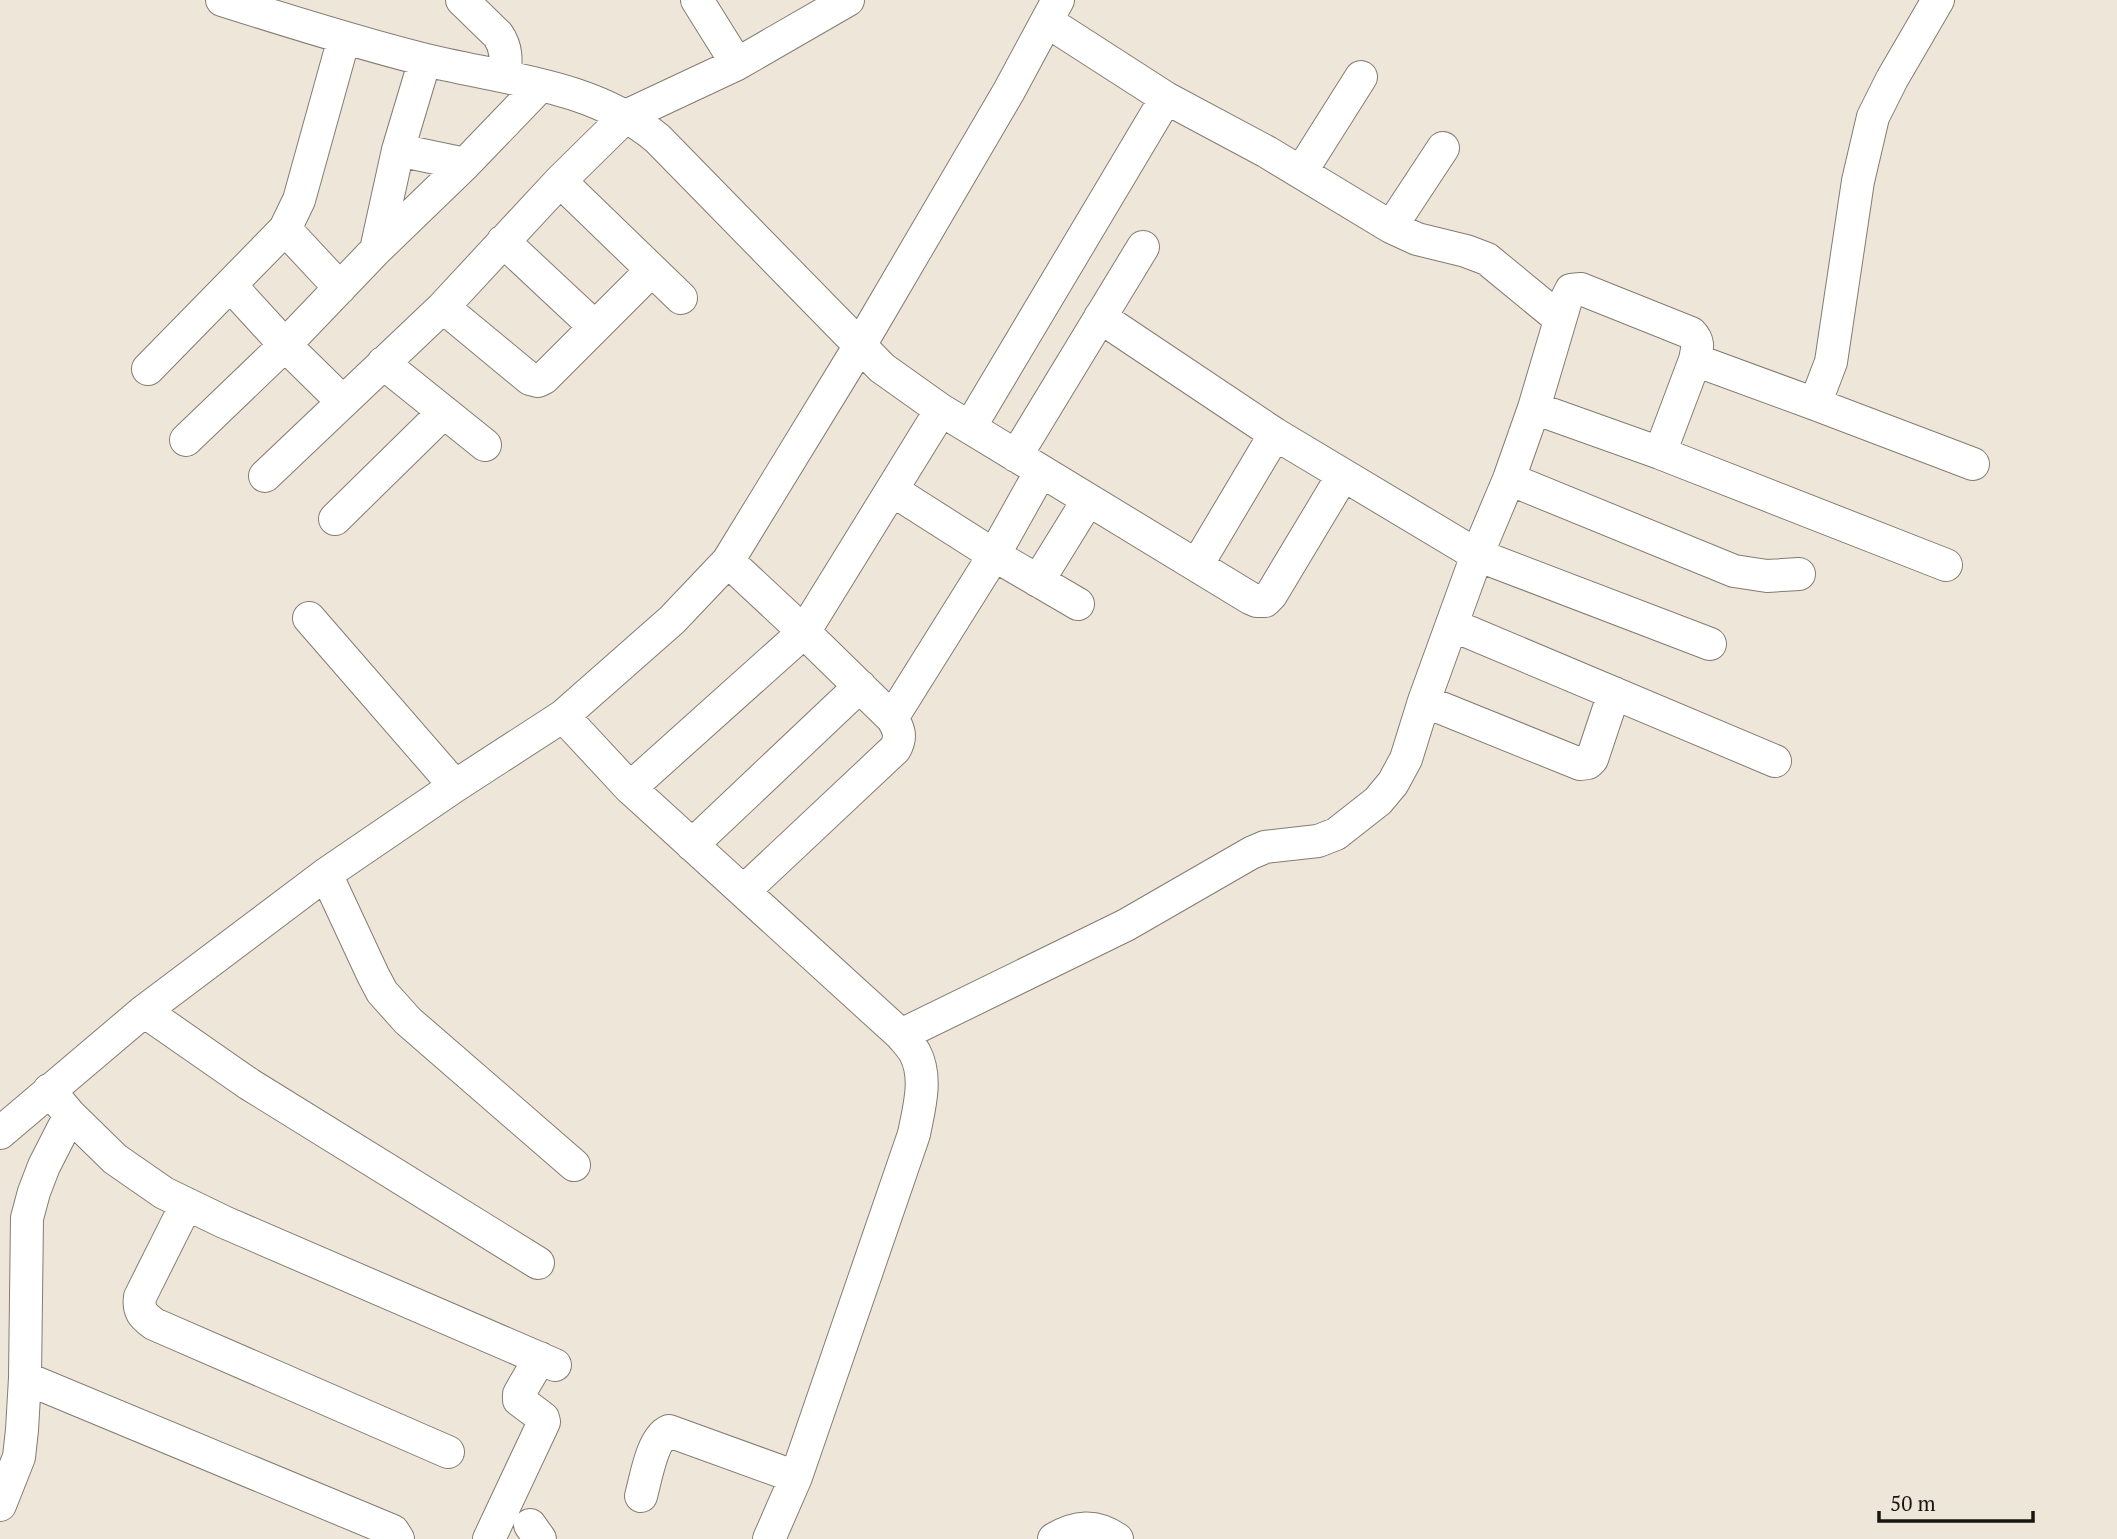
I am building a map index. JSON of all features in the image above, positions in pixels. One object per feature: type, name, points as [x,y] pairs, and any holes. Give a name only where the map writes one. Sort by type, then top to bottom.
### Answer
[{"type":"street","points":[[222,0],[425,60],[505,75],[541,85],[626,116],[657,139],[882,368],[940,410],[1257,601],[1265,601],[1271,595],[1343,475]]},
{"type":"street","points":[[462,0],[502,41],[506,57],[505,75]]},
{"type":"street","points":[[697,0],[737,64]]},
{"type":"street","points":[[265,476],[443,307],[560,181],[626,116],[737,64],[848,0]]},
{"type":"street","points":[[1815,404],[1831,362],[1858,181],[1874,117],[1892,79],[1938,0]]},
{"type":"street","points":[[0,1133],[144,1011],[326,874],[563,716],[672,620],[728,561],[859,347],[1053,11],[1166,98],[1301,172],[1391,227],[1417,239],[1478,254],[1487,259],[1560,319]]},
{"type":"street","points":[[148,369],[285,229],[299,200],[344,38]]},
{"type":"street","points":[[376,250],[398,150],[425,60]]},
{"type":"street","points":[[1301,172],[1361,77]]},
{"type":"street","points":[[186,440],[285,345],[541,85]]},
{"type":"street","points":[[970,428],[1166,98]]},
{"type":"street","points":[[1391,227],[1443,148]]},
{"type":"street","points":[[398,150],[465,164]]},
{"type":"street","points":[[560,181],[681,298]]},
{"type":"street","points":[[285,229],[340,288]]},
{"type":"street","points":[[503,241],[595,327]]},
{"type":"street","points":[[892,718],[994,555],[1028,463],[1100,317],[1143,247]]},
{"type":"street","points":[[443,307],[530,379],[537,381],[544,378],[652,270]]},
{"type":"street","points":[[231,286],[285,345],[342,401]]},
{"type":"street","points":[[901,1035],[1126,925],[1251,853],[1265,847],[1318,841],[1336,834],[1378,801],[1393,783],[1406,759],[1477,555],[1509,479],[1534,408],[1571,290],[1581,289],[1691,333],[1696,338],[1698,345],[1695,360],[1660,453]]},
{"type":"street","points":[[1100,317],[1275,434],[1477,555],[1710,644]]},
{"type":"street","points":[[1695,360],[1973,464]]},
{"type":"street","points":[[383,363],[485,445]]},
{"type":"street","points":[[1534,408],[1660,453],[1946,565]]},
{"type":"street","points":[[631,788],[804,632],[940,410]]},
{"type":"street","points":[[335,519],[444,412]]},
{"type":"street","points":[[1197,565],[1275,434]]},
{"type":"street","points":[[1509,479],[1734,570],[1767,576],[1799,574]]},
{"type":"street","points":[[892,491],[1078,604]]},
{"type":"street","points":[[1038,581],[1088,500]]},
{"type":"street","points":[[728,561],[892,718],[900,735],[895,748],[745,890]]},
{"type":"street","points":[[309,618],[455,786]]},
{"type":"street","points":[[1452,625],[1775,761]]},
{"type":"street","points":[[692,845],[860,686]]},
{"type":"street","points":[[1424,701],[1580,764],[1588,764],[1614,693]]},
{"type":"street","points":[[563,716],[631,788],[901,1035],[915,1053],[921,1073],[921,1096],[914,1134],[796,1477],[769,1539]]},
{"type":"street","points":[[326,874],[373,975],[393,1006],[575,1165]]},
{"type":"street","points":[[144,1011],[238,1077],[538,1263]]},
{"type":"street","points":[[49,1090],[70,1115],[116,1159],[163,1193],[547,1362],[519,1394],[519,1400],[543,1418],[544,1423],[489,1539]]},
{"type":"street","points":[[0,1505],[19,1457],[25,1378],[27,1218],[33,1192],[70,1115]]},
{"type":"street","points":[[186,1205],[140,1297],[139,1306],[143,1316],[154,1324],[448,1452]]},
{"type":"street","points":[[0,1250],[25,1280]]},
{"type":"street","points":[[25,1378],[393,1531],[398,1539]]},
{"type":"street","points":[[640,1496],[657,1443],[662,1434],[669,1431],[796,1477]]},
{"type":"street","points":[[1054,1539],[1081,1527],[1108,1533],[1116,1539]]}]
